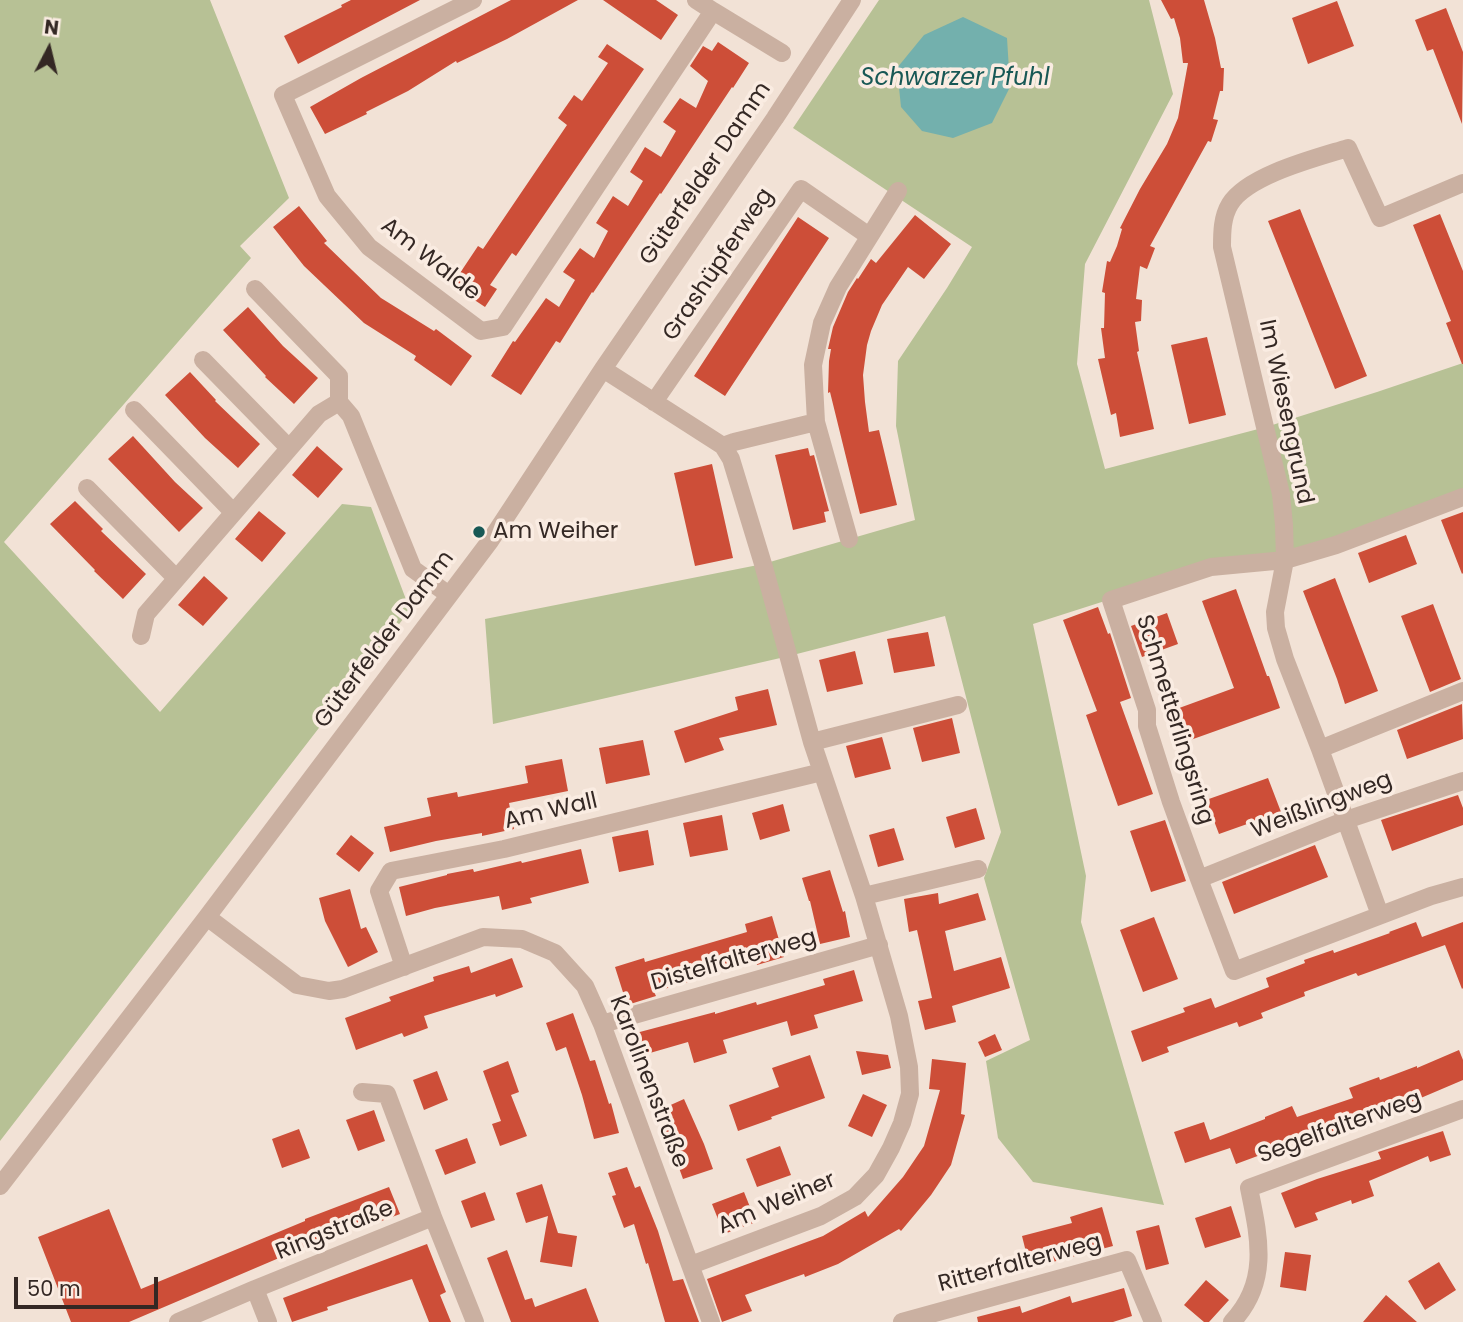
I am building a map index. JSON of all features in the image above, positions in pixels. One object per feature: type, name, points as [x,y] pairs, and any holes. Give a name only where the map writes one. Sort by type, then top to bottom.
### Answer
[{"type":"street","name":"Am Walde","points":[[473,0],[284,95],[327,196],[369,247],[481,331],[503,327],[713,11]]},
{"type":"street","points":[[696,0],[782,53]]},
{"type":"street","name":"Güterfelder Damm","points":[[0,1186],[490,541],[852,0]]},
{"type":"street","name":"Im Wiesengrund","points":[[1380,915],[1276,628],[1275,612],[1284,560],[1281,494],[1222,247],[1222,229],[1228,206],[1236,195],[1251,183],[1348,148],[1380,218],[1463,183]]},
{"type":"street","name":"Grashüpferweg","points":[[654,402],[801,189],[869,236]]},
{"type":"street","points":[[849,539],[817,422],[813,365],[822,323],[838,287],[898,191]]},
{"type":"street","points":[[255,289],[339,376],[339,402],[351,416],[413,569],[449,595]]},
{"type":"street","points":[[203,360],[289,448]]},
{"type":"street","points":[[603,369],[723,446],[817,422]]},
{"type":"street","points":[[141,635],[146,614],[176,578],[319,414],[339,402]]},
{"type":"street","points":[[134,410],[233,512]]},
{"type":"street","name":"Am Weiher","points":[[691,1265],[821,1216],[855,1198],[876,1175],[902,1123],[910,1094],[905,1042],[879,945],[812,742],[731,459],[723,446]]},
{"type":"street","points":[[87,488],[176,578]]},
{"type":"street","name":"Schmetterlingsring","points":[[1463,497],[1336,545],[1284,560],[1211,567],[1111,600],[1147,710],[1147,726],[1199,880],[1234,971],[1431,895],[1463,887]]},
{"type":"street","points":[[1320,749],[1463,691]]},
{"type":"street","points":[[812,742],[958,705]]},
{"type":"street","name":"Am Wall","points":[[404,967],[379,891],[391,871],[504,849],[822,772]]},
{"type":"street","name":"Weißlingweg","points":[[1199,880],[1346,820],[1463,781]]},
{"type":"street","points":[[864,896],[978,869]]},
{"type":"street","name":"Karolinenstraße","points":[[207,916],[297,985],[329,991],[344,989],[483,937],[522,939],[555,953],[585,986],[602,1024],[711,1322]]},
{"type":"street","name":"Distelfalterweg","points":[[602,1024],[879,945]]},
{"type":"street","name":"Ringstraße","points":[[362,1092],[387,1094],[475,1322]]},
{"type":"street","name":"Segelfalterweg","points":[[1232,1322],[1245,1309],[1259,1270],[1258,1229],[1249,1188],[1463,1109]]},
{"type":"street","name":"Ringstraße","points":[[178,1322],[433,1217]]},
{"type":"street","name":"Ritterfalterweg","points":[[902,1322],[1127,1260],[1153,1322]]},
{"type":"street","points":[[255,1289],[268,1322]]},
{"type":"green space","points":[[0,0],[210,0],[289,198],[240,246],[251,258],[4,542],[160,712],[342,504],[371,507],[410,610],[0,1141]]},
{"type":"green space","points":[[879,0],[1149,0],[1173,94],[1085,264],[1077,364],[1105,469],[1266,427],[1463,363],[1463,497],[1336,545],[1211,567],[1033,624],[1086,876],[1081,922],[1164,1205],[1033,1182],[998,1138],[986,1061],[1030,1040],[984,878],[1001,832],[945,616],[789,656],[493,724],[485,619],[763,564],[915,520],[896,426],[898,361],[972,247],[793,128]]},
{"type":"water","name":"Schwarzer Pfuhl","points":[[963,17],[1007,38],[1010,87],[992,123],[953,138],[922,131],[901,107],[897,68],[924,35]]},
{"type":"building","points":[[351,0],[420,0],[298,64],[284,36]]},
{"type":"building","points":[[511,0],[578,0],[507,39],[457,63],[456,61],[408,91],[366,112],[367,114],[325,134],[310,107]]},
{"type":"building","points":[[603,0],[656,0],[678,15],[661,40]]},
{"type":"building","points":[[1161,0],[1204,0],[1221,68],[1224,68],[1223,91],[1220,91],[1213,119],[1218,120],[1211,142],[1208,141],[1150,246],[1155,248],[1147,269],[1140,266],[1136,299],[1142,300],[1141,321],[1135,322],[1137,352],[1154,429],[1120,437],[1116,413],[1111,415],[1098,359],[1105,358],[1101,328],[1104,328],[1105,293],[1102,292],[1107,261],[1110,262],[1122,229],[1120,228],[1167,144],[1178,118],[1188,63],[1183,63],[1174,18],[1171,19]]},
{"type":"building","points":[[1337,1],[1354,46],[1308,64],[1292,18]]},
{"type":"building","points":[[1446,8],[1463,52],[1462,124],[1433,49],[1427,51],[1415,20]]},
{"type":"building","points":[[718,42],[749,63],[560,343],[556,341],[521,395],[491,376],[513,341],[515,342],[546,298],[559,307],[575,280],[563,272],[580,248],[594,258],[608,231],[596,223],[613,196],[628,206],[643,181],[630,172],[645,147],[661,157],[676,131],[663,122],[680,98],[696,108],[708,81],[690,66],[703,46],[712,51]]},
{"type":"building","points":[[607,44],[644,69],[516,256],[512,253],[490,285],[497,289],[485,307],[452,285],[478,246],[483,249],[567,125],[558,118],[574,95],[582,101],[608,63],[598,57]]},
{"type":"building","points":[[299,206],[327,241],[324,243],[381,298],[434,331],[436,329],[472,356],[451,386],[414,360],[416,356],[364,323],[304,266],[273,227]]},
{"type":"building","points":[[1300,209],[1367,376],[1335,389],[1268,221]]},
{"type":"building","points":[[1440,214],[1463,271],[1463,364],[1446,323],[1451,321],[1413,225]]},
{"type":"building","points":[[915,215],[951,244],[924,279],[908,267],[882,305],[871,331],[863,375],[869,432],[879,430],[897,505],[860,514],[830,392],[828,393],[831,349],[828,349],[833,327],[857,278],[871,259],[876,263]]},
{"type":"building","points":[[798,217],[829,238],[725,396],[694,376]]},
{"type":"building","points":[[248,307],[283,346],[318,378],[294,404],[265,377],[223,330]]},
{"type":"building","points":[[1207,337],[1226,415],[1189,424],[1171,345]]},
{"type":"building","points":[[190,372],[215,401],[260,444],[238,468],[205,438],[165,395]]},
{"type":"building","points":[[133,436],[203,508],[179,532],[108,459]]},
{"type":"building","points":[[317,446],[343,469],[318,498],[292,475]]},
{"type":"building","points":[[808,448],[810,456],[814,455],[829,511],[824,512],[826,522],[793,530],[775,455]]},
{"type":"building","points":[[712,464],[733,558],[695,566],[674,473]]},
{"type":"building","points":[[75,501],[103,529],[101,531],[146,574],[123,599],[50,524]]},
{"type":"building","points":[[259,511],[286,533],[262,562],[235,539]]},
{"type":"building","points":[[1463,512],[1463,573],[1462,574],[1441,520]]},
{"type":"building","points":[[1406,535],[1417,564],[1369,583],[1358,553]]},
{"type":"building","points":[[204,576],[228,598],[203,626],[178,605]]},
{"type":"building","points":[[1335,578],[1378,691],[1345,704],[1303,591]]},
{"type":"building","points":[[1236,589],[1280,708],[1182,743],[1171,711],[1234,688],[1202,601]]},
{"type":"building","points":[[1433,604],[1461,679],[1430,692],[1401,616]]},
{"type":"building","points":[[1098,607],[1108,634],[1110,633],[1131,698],[1120,702],[1153,794],[1118,806],[1086,715],[1097,711],[1063,620]]},
{"type":"building","points":[[1167,613],[1178,644],[1142,657],[1131,626]]},
{"type":"building","points":[[928,632],[935,666],[894,673],[887,639]]},
{"type":"building","points":[[855,651],[863,684],[827,692],[819,660]]},
{"type":"building","points":[[768,689],[777,725],[719,738],[724,750],[685,763],[674,731],[738,710],[735,697]]},
{"type":"building","points":[[1462,704],[1463,739],[1407,759],[1397,730]]},
{"type":"building","points":[[952,718],[960,753],[922,762],[913,728]]},
{"type":"building","points":[[882,737],[891,769],[855,778],[846,746]]},
{"type":"building","points":[[643,740],[650,775],[606,784],[599,748]]},
{"type":"building","points":[[562,759],[568,791],[509,803],[514,829],[436,841],[390,852],[384,827],[431,816],[427,798],[457,792],[458,797],[528,783],[525,766]]},
{"type":"building","points":[[1268,778],[1281,812],[1219,834],[1206,800]]},
{"type":"building","points":[[1458,795],[1463,808],[1463,825],[1392,851],[1381,820]]},
{"type":"building","points":[[783,804],[790,831],[760,840],[752,813]]},
{"type":"building","points":[[976,808],[985,839],[955,848],[946,817]]},
{"type":"building","points":[[722,815],[728,850],[690,857],[683,823]]},
{"type":"building","points":[[1165,820],[1186,881],[1151,892],[1130,831]]},
{"type":"building","points":[[894,828],[904,860],[878,867],[869,835]]},
{"type":"building","points":[[648,830],[654,865],[619,872],[612,837]]},
{"type":"building","points":[[351,835],[374,853],[359,872],[336,854]]},
{"type":"building","points":[[1315,845],[1328,877],[1234,914],[1222,882]]},
{"type":"building","points":[[581,849],[589,883],[530,898],[532,903],[502,910],[499,896],[406,916],[399,887],[447,874],[473,869],[474,872]]},
{"type":"building","points":[[830,870],[843,912],[845,911],[850,937],[820,944],[802,878]]},
{"type":"building","points":[[350,889],[361,929],[366,927],[378,952],[348,967],[325,921],[319,898]]},
{"type":"building","points":[[938,893],[939,904],[978,893],[986,920],[945,931],[954,971],[1001,957],[1010,988],[952,1006],[956,1022],[925,1030],[918,1001],[932,998],[917,930],[909,932],[904,899]]},
{"type":"building","points":[[772,916],[784,957],[757,965],[756,961],[697,977],[698,979],[654,992],[656,996],[627,1005],[615,967],[644,958],[645,962],[747,932],[745,924]]},
{"type":"building","points":[[1154,917],[1178,979],[1143,992],[1120,930]]},
{"type":"building","points":[[1416,922],[1422,937],[1463,922],[1462,989],[1445,945],[1304,992],[1305,996],[1261,1013],[1263,1018],[1239,1027],[1237,1022],[1167,1047],[1169,1052],[1142,1062],[1131,1031],[1185,1012],[1183,1008],[1211,998],[1215,1008],[1269,987],[1266,978],[1305,963],[1304,960],[1333,950],[1334,953]]},
{"type":"building","points":[[512,958],[523,987],[424,1016],[428,1028],[404,1037],[402,1033],[356,1050],[345,1018],[391,1001],[389,997],[434,981],[433,977],[469,966],[471,973]]},
{"type":"building","points":[[854,970],[863,1001],[814,1015],[818,1028],[791,1036],[787,1021],[723,1040],[727,1053],[694,1063],[688,1042],[643,1055],[636,1033],[756,1002],[757,1005],[825,985],[823,979]]},
{"type":"building","points":[[573,1013],[590,1061],[595,1060],[619,1133],[594,1139],[566,1047],[556,1051],[546,1023]]},
{"type":"building","points":[[995,1034],[1002,1050],[985,1057],[978,1042]]},
{"type":"building","points":[[1459,1050],[1463,1060],[1463,1080],[1402,1106],[1399,1098],[1341,1121],[1344,1131],[1321,1139],[1318,1129],[1236,1164],[1230,1148],[1185,1163],[1174,1132],[1204,1122],[1210,1140],[1292,1106],[1297,1117],[1353,1098],[1349,1088],[1417,1068]]},
{"type":"building","points":[[856,1051],[888,1055],[891,1068],[862,1075]]},
{"type":"building","points":[[810,1055],[825,1098],[738,1131],[729,1105],[779,1087],[772,1068]]},
{"type":"building","points":[[932,1059],[966,1063],[961,1114],[965,1115],[951,1165],[931,1195],[901,1231],[899,1229],[838,1264],[745,1295],[752,1311],[722,1322],[707,1279],[823,1236],[865,1211],[868,1217],[903,1177],[924,1146],[940,1090],[929,1089]]},
{"type":"building","points":[[508,1061],[519,1092],[511,1095],[527,1136],[500,1146],[492,1124],[501,1121],[483,1071]]},
{"type":"building","points":[[437,1071],[448,1100],[424,1110],[413,1080]]},
{"type":"building","points":[[863,1094],[887,1105],[872,1137],[848,1126]]},
{"type":"building","points":[[684,1099],[713,1169],[683,1179],[669,1140],[655,1112]]},
{"type":"building","points":[[374,1110],[385,1141],[358,1151],[346,1120]]},
{"type":"building","points":[[299,1129],[310,1158],[282,1168],[272,1139]]},
{"type":"building","points":[[1443,1131],[1451,1155],[1430,1162],[1428,1156],[1369,1181],[1374,1196],[1352,1204],[1351,1200],[1315,1213],[1318,1220],[1295,1228],[1281,1193],[1381,1159],[1378,1152]]},
{"type":"building","points":[[467,1138],[476,1163],[445,1175],[435,1150]]},
{"type":"building","points":[[780,1146],[791,1175],[757,1187],[746,1159]]},
{"type":"building","points":[[627,1167],[635,1188],[640,1186],[658,1231],[673,1281],[683,1279],[699,1322],[665,1322],[634,1224],[624,1228],[612,1196],[616,1195],[608,1173]]},
{"type":"building","points":[[542,1184],[558,1233],[577,1236],[572,1267],[540,1262],[548,1216],[526,1223],[516,1193]]},
{"type":"building","points":[[389,1187],[400,1214],[363,1228],[361,1223],[129,1322],[71,1322],[38,1237],[109,1209],[141,1289],[305,1219]]},
{"type":"building","points":[[485,1192],[495,1220],[471,1228],[461,1201]]},
{"type":"building","points":[[744,1192],[756,1222],[724,1234],[712,1204]]},
{"type":"building","points":[[1231,1206],[1241,1237],[1205,1248],[1195,1218]]},
{"type":"building","points":[[1102,1207],[1113,1246],[1030,1268],[1022,1236],[1072,1223],[1070,1217]]},
{"type":"building","points":[[1159,1225],[1169,1264],[1146,1270],[1136,1231]]},
{"type":"building","points":[[427,1244],[446,1292],[440,1295],[451,1322],[429,1322],[412,1279],[327,1307],[328,1310],[292,1322],[283,1298]]},
{"type":"building","points":[[507,1250],[525,1300],[532,1298],[535,1307],[586,1288],[599,1322],[511,1322],[487,1258]]},
{"type":"building","points":[[1285,1252],[1311,1255],[1306,1291],[1280,1287]]},
{"type":"building","points":[[1439,1262],[1456,1290],[1425,1310],[1408,1281]]},
{"type":"building","points":[[1206,1280],[1229,1300],[1209,1322],[1204,1322],[1184,1305]]},
{"type":"building","points":[[1124,1288],[1132,1316],[1113,1322],[978,1322],[977,1317],[1020,1306],[1022,1313],[1070,1296],[1072,1303]]},
{"type":"building","points":[[1386,1295],[1417,1322],[1363,1322]]},
{"type":"place","name":"Am Weiher","points":[[479,532]]}]
